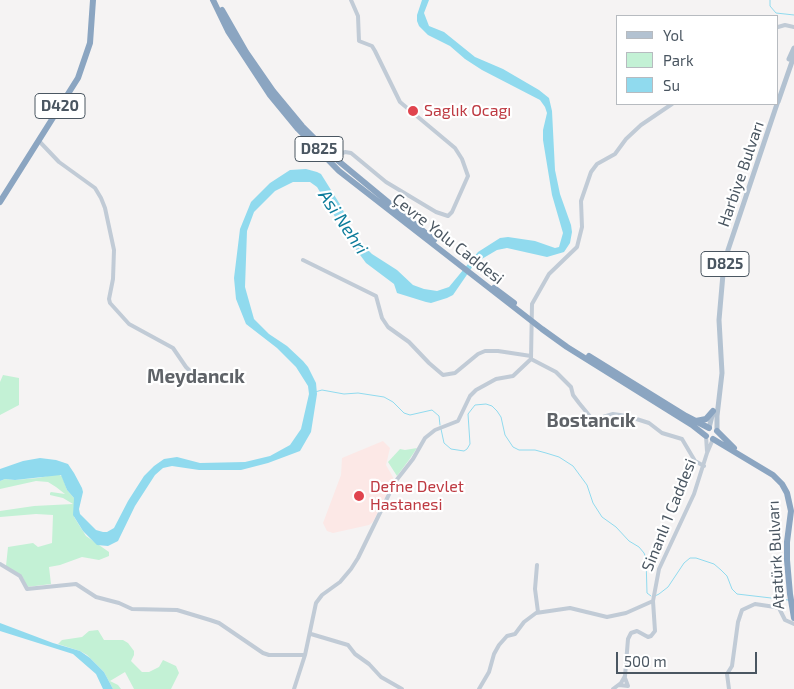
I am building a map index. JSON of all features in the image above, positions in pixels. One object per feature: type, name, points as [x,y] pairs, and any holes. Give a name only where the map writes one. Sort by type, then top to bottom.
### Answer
[{"type":"highway","name":"D420","points":[[0,202],[78,78],[90,43],[92,0]]},
{"type":"highway","name":"D420","points":[[0,194],[76,74],[87,44],[92,0]]},
{"type":"highway","name":"Çevre Yolu Caddesi","points":[[213,0],[228,31],[248,63],[270,95],[298,129],[339,171],[462,264]]},
{"type":"highway","name":"Çevre Yolu Caddesi","points":[[217,0],[231,28],[273,91],[302,126],[335,158],[532,320],[709,428]]},
{"type":"highway","name":"Çevre Yolu Caddesi","points":[[532,320],[567,347],[692,425],[706,436]]},
{"type":"highway","points":[[695,420],[706,420],[714,411]]},
{"type":"highway","points":[[709,428],[717,431],[717,437],[714,439],[710,440],[706,436],[705,432],[709,428]]},
{"type":"highway","name":"Atatürk Bulvarı","points":[[717,431],[732,447],[780,476],[789,489],[793,499],[790,549],[791,594],[794,618]]},
{"type":"highway","name":"Atatürk Bulvarı","points":[[714,439],[779,480],[789,499],[791,524]]},
{"type":"main road","points":[[779,89],[794,48]]},
{"type":"main road","name":"Harbiye Bulvarı","points":[[779,95],[794,56]]},
{"type":"main road","name":"Harbiye Bulvarı","points":[[717,431],[721,367],[716,306],[720,269],[775,105]]},
{"type":"main road","name":"Harbiye Bulvarı","points":[[709,428],[714,411],[721,367]]},
{"type":"street","points":[[335,158],[345,152],[351,153],[361,159],[386,182],[436,212],[448,216],[452,212],[468,176],[462,159],[455,148],[400,102],[372,46],[359,41],[358,16],[351,0]]},
{"type":"street","points":[[779,27],[785,25],[794,27]]},
{"type":"street","points":[[294,689],[311,634],[313,612],[318,600],[324,593],[340,582],[351,569],[397,479],[413,459],[425,438],[432,432],[458,420],[470,396],[476,390],[496,379],[513,376],[531,358],[531,307],[551,271],[577,247],[582,227],[581,201],[591,172],[597,164],[614,156],[626,139],[641,125],[671,105]]},
{"type":"street","points":[[38,140],[59,162],[95,188],[101,198],[114,250],[110,303],[129,324],[173,348],[186,367],[197,378]]},
{"type":"street","points":[[303,260],[376,296],[382,318],[388,327],[409,342],[441,374],[445,376],[455,373],[478,354],[485,351],[498,351],[531,358],[553,370],[562,378],[571,387],[573,395],[593,420],[613,414],[647,422],[664,434],[682,439],[695,461],[704,466]]},
{"type":"street","points":[[531,332],[536,327],[540,328]]},
{"type":"street","points":[[706,436],[707,453]]},
{"type":"street","name":"Sinanlı 1 Caddesi","points":[[625,678],[628,639],[631,633],[637,631],[648,637],[655,631],[653,600],[660,566],[679,529],[714,439]]},
{"type":"street","points":[[0,564],[20,576],[27,588],[76,584],[96,597],[119,603],[132,609],[177,610],[210,620],[263,653],[270,655],[305,655]]},
{"type":"street","points":[[537,566],[535,586],[538,612]]},
{"type":"street","points":[[479,689],[490,669],[494,654],[502,641],[507,636],[516,634],[524,622],[538,612],[570,608],[606,618],[626,613],[653,600]]},
{"type":"street","points":[[729,689],[727,674],[732,666],[740,611],[753,604],[779,608],[785,620],[794,624]]},
{"type":"street","points":[[311,634],[348,646],[381,677],[402,689]]},
{"type":"street","points":[[613,689],[625,678],[629,688]]},
{"type":"street","points":[[618,685],[629,688]]},
{"type":"shaded area","name":"Defne Devlet Hastanesi","points":[[383,441],[390,448],[386,465],[394,479],[373,522],[369,525],[333,533],[327,531],[323,523],[341,475],[342,458]]},
{"type":"green space","points":[[3,375],[19,378],[19,405],[0,415],[0,382]]},
{"type":"green space","points":[[417,448],[397,476],[388,462],[400,449]]},
{"type":"green space","points":[[57,474],[62,476],[67,490],[74,498],[74,517],[86,536],[109,552],[109,556],[99,560],[82,557],[49,567],[51,584],[27,587],[23,578],[6,566],[8,547],[33,543],[38,547],[52,543],[53,515],[36,514],[0,517],[0,511],[34,506],[73,504],[63,498],[50,495],[51,492],[65,494],[48,482],[36,481],[0,489],[0,481],[5,479],[38,478]]},
{"type":"green space","points":[[98,630],[104,640],[123,640],[128,643],[134,651],[131,661],[142,672],[149,672],[159,667],[163,660],[176,666],[179,673],[171,689],[134,689],[125,672],[110,681],[121,689],[113,689],[104,672],[87,655],[58,644],[62,640],[82,637],[89,631]]},
{"type":"water","name":"Asi Nehri","points":[[422,0],[429,0],[424,13],[429,26],[444,32],[475,57],[503,69],[549,98],[552,111],[555,170],[560,194],[572,232],[570,243],[564,252],[547,257],[507,248],[497,250],[475,263],[453,295],[431,303],[426,302],[397,293],[394,284],[366,263],[349,240],[317,187],[310,182],[293,182],[275,191],[254,212],[247,231],[245,287],[254,319],[269,334],[287,346],[303,361],[316,383],[317,394],[311,432],[300,451],[268,463],[241,470],[199,470],[172,466],[163,468],[155,475],[135,506],[118,541],[108,546],[97,545],[83,531],[73,515],[74,498],[67,490],[61,475],[15,480],[5,479],[0,481],[0,469],[23,461],[40,458],[68,464],[83,492],[79,509],[80,514],[96,530],[107,532],[114,528],[144,476],[164,459],[177,457],[200,463],[245,462],[270,456],[290,445],[301,429],[309,394],[308,386],[296,367],[277,348],[246,324],[236,299],[234,278],[240,229],[251,202],[270,183],[290,170],[306,169],[321,174],[341,206],[357,239],[372,254],[397,270],[413,285],[424,289],[437,291],[449,287],[478,252],[500,238],[508,237],[535,241],[555,248],[559,247],[563,233],[552,195],[543,140],[547,113],[545,107],[540,100],[482,70],[450,46],[428,35],[419,26],[417,21]]},
{"type":"water","points":[[0,623],[80,651],[104,672],[113,689],[103,689],[96,674],[73,654],[0,631]]},
{"type":"waterway","points":[[770,0],[770,6],[776,13],[794,15]]},
{"type":"waterway","points":[[315,392],[322,390],[344,394],[358,393],[384,397],[393,402],[404,413],[410,415],[432,410],[439,416],[440,425]]},
{"type":"waterway","points":[[441,429],[444,443],[451,449],[464,451],[470,444],[468,414],[475,405],[486,404],[492,406],[501,417],[505,435],[513,447],[519,450],[535,450],[559,457],[573,466],[587,485],[593,503],[602,517],[616,527],[644,553],[646,558],[647,593],[651,596]]},
{"type":"waterway","points":[[655,596],[668,587],[684,563],[690,558],[696,558],[714,564],[721,570],[727,576],[732,589],[737,594],[788,600]]},
{"type":"place","name":"Saglık Ocagı","points":[[413,111]]},
{"type":"place","name":"Defne Devlet Hastanesi","points":[[359,496]]},
{"type":"district","name":"Meydancık","points":[[196,377]]},
{"type":"district","name":"Bostancık","points":[[591,421]]}]
